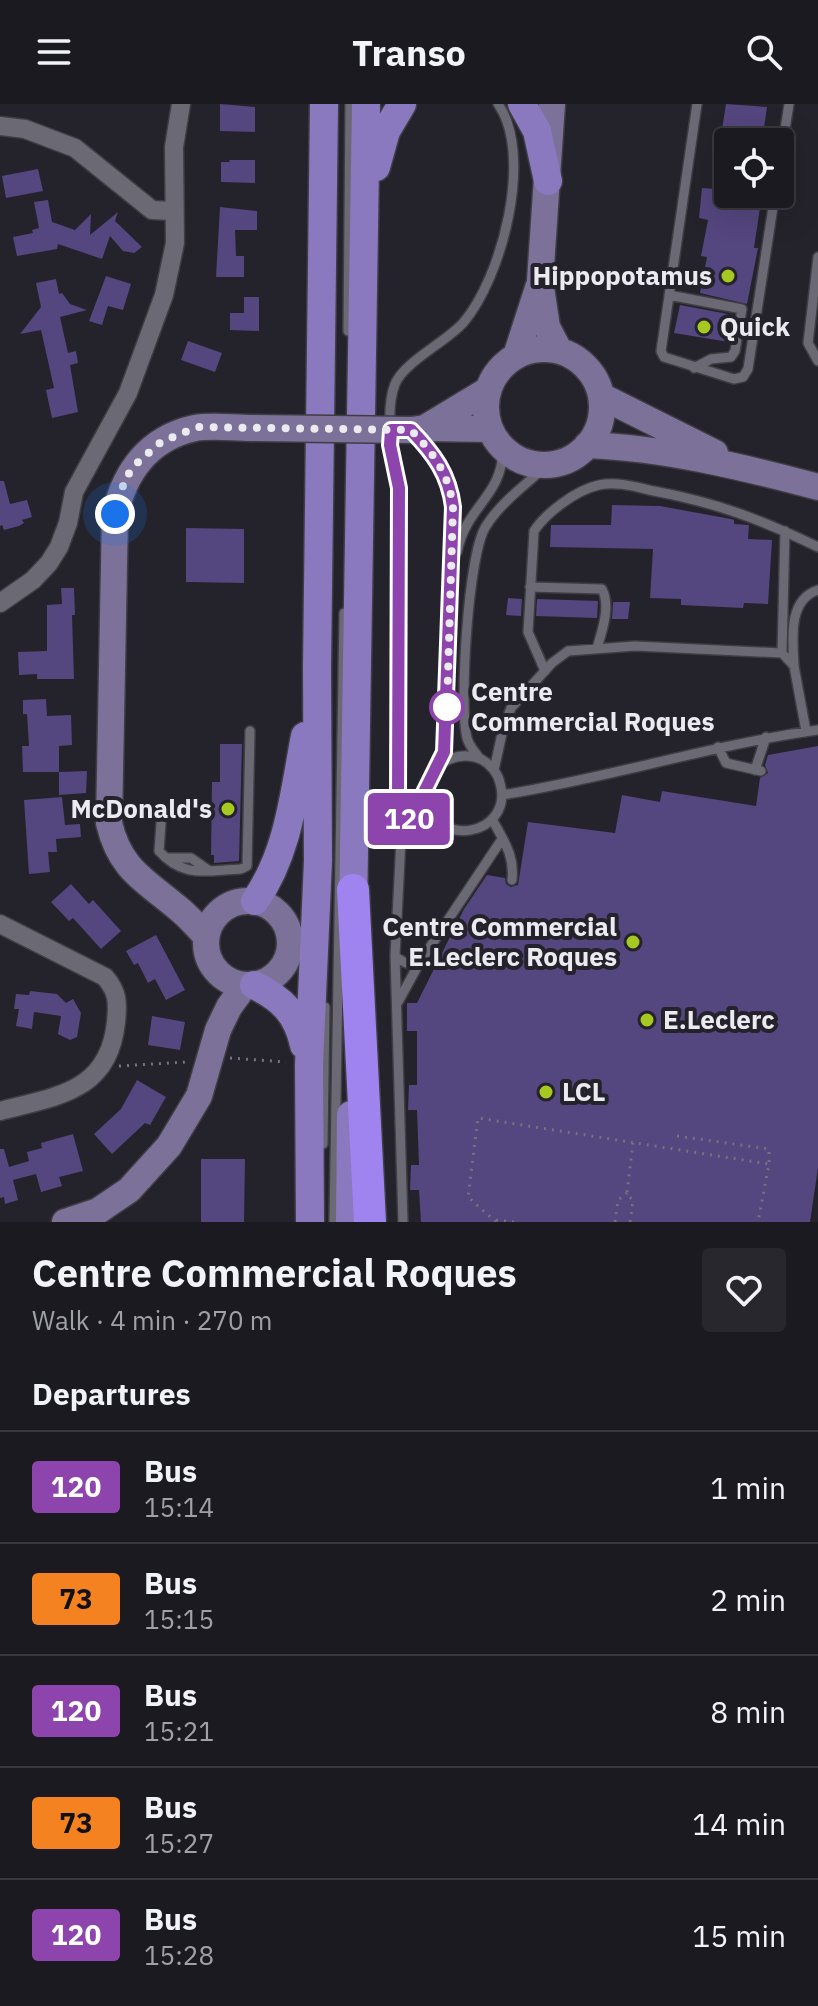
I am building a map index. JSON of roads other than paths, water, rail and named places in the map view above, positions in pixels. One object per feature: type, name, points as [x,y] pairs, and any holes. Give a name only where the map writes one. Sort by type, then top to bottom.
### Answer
[{"type":"highway","points":[[353,890],[370,1222]]},
{"type":"main road","points":[[310,1222],[309,1064],[318,861],[317,669],[324,104]]},
{"type":"main road","points":[[350,1222],[366,104]]},
{"type":"main road","points":[[365,267],[374,175],[386,131],[402,104]]},
{"type":"main road","points":[[522,104],[537,131],[548,181]]},
{"type":"main road","points":[[255,901],[274,871],[288,827],[317,669]]},
{"type":"main road","points":[[249,985],[272,994],[290,1009],[300,1028],[309,1064]]},
{"type":"street","points":[[0,603],[33,580],[49,563],[64,536],[74,492],[128,393],[164,295],[172,269],[175,243],[174,147],[181,104]]},
{"type":"street","points":[[516,356],[540,281],[551,105]]},
{"type":"street","points":[[0,126],[25,129],[75,148],[152,210],[173,211]]},
{"type":"street","points":[[540,281],[547,327],[559,350]]},
{"type":"street","points":[[206,936],[180,910],[133,873],[121,858],[109,823],[115,514],[125,479],[135,465],[161,442],[197,427],[418,429],[497,439],[531,464],[562,462],[587,445],[597,430],[602,413],[596,380],[587,367],[559,350],[530,350],[516,356],[494,376],[488,390],[486,410],[497,439]]},
{"type":"street","points":[[418,429],[488,390]]},
{"type":"street","points":[[601,396],[747,469]]},
{"type":"street","points":[[587,445],[628,447],[747,469],[818,487]]},
{"type":"street","points":[[146,883],[183,900],[223,908]]},
{"type":"street","points":[[214,969],[230,981],[249,985],[265,981],[283,966],[290,942],[283,919],[275,910],[255,901],[241,901],[223,908],[211,923],[206,948],[214,969],[218,1030]]},
{"type":"street","points":[[0,924],[105,977],[115,989],[118,1001],[115,1033],[103,1066],[87,1083],[69,1092],[0,1111]]},
{"type":"street","points":[[65,1222],[99,1216],[129,1190],[169,1146],[199,1096],[218,1030],[229,1007],[249,985]]},
{"type":"lane","points":[[348,347],[350,104]]},
{"type":"lane","points":[[381,149],[415,104]]},
{"type":"lane","points":[[403,1222],[395,956],[401,839],[398,800],[399,488],[390,445],[393,393],[395,382],[404,371],[462,324],[484,294],[500,253],[511,195],[514,151],[511,129],[498,104]]},
{"type":"lane","points":[[697,104],[661,351],[664,357],[734,379],[743,377],[748,369],[773,208]]},
{"type":"lane","points":[[785,128],[789,104]]},
{"type":"lane","points":[[818,257],[808,343],[818,361]]},
{"type":"lane","points":[[669,295],[742,309],[735,351],[731,357],[711,359],[694,368]]},
{"type":"lane","points":[[332,420],[332,436]]},
{"type":"lane","points":[[347,422],[347,438]]},
{"type":"lane","points":[[401,839],[444,752],[453,573],[453,507],[448,480],[418,429]]},
{"type":"lane","points":[[453,573],[464,528],[471,514],[494,490],[503,466],[497,439]]},
{"type":"lane","points":[[426,790],[431,813],[449,829],[472,831],[498,812],[502,795],[499,777],[480,759],[467,736],[464,705],[472,571],[485,527],[547,465]]},
{"type":"lane","points":[[545,671],[528,632],[534,531],[541,521],[582,492],[599,485],[618,484],[698,499],[735,510],[818,547]]},
{"type":"lane","points":[[785,531],[782,653],[794,666]]},
{"type":"lane","points":[[530,587],[602,589],[606,596],[597,648]]},
{"type":"lane","points":[[806,731],[794,666],[793,619],[803,601],[811,592],[818,590]]},
{"type":"lane","points":[[334,1222],[344,606]]},
{"type":"lane","points":[[494,770],[511,708],[568,651],[635,646],[782,653]]},
{"type":"lane","points":[[502,795],[595,778],[766,737],[818,730]]},
{"type":"lane","points":[[161,823],[159,851],[184,870],[241,869],[247,866],[250,731]]},
{"type":"lane","points":[[718,747],[726,763],[758,770],[766,737]]},
{"type":"lane","points":[[326,931],[329,744]]},
{"type":"lane","points":[[437,767],[457,756],[480,759]]},
{"type":"lane","points":[[492,819],[511,853],[514,865],[512,880]]},
{"type":"lane","points":[[398,1002],[422,959],[502,839]]},
{"type":"lane","points":[[395,956],[409,964],[422,959]]},
{"type":"lane","points":[[323,1148],[325,993]]},
{"type":"place","name":"Hippopotamus","points":[[728,276]]},
{"type":"place","name":"Quick","points":[[704,327]]},
{"type":"place","name":"Centre Commercial Roques","points":[[447,707]]},
{"type":"place","name":"McDonald's","points":[[228,809]]},
{"type":"place","name":"Centre Commercial E.Leclerc Roques","points":[[633,942]]},
{"type":"place","name":"E.Leclerc","points":[[647,1020]]},
{"type":"place","name":"LCL","points":[[546,1092]]}]
